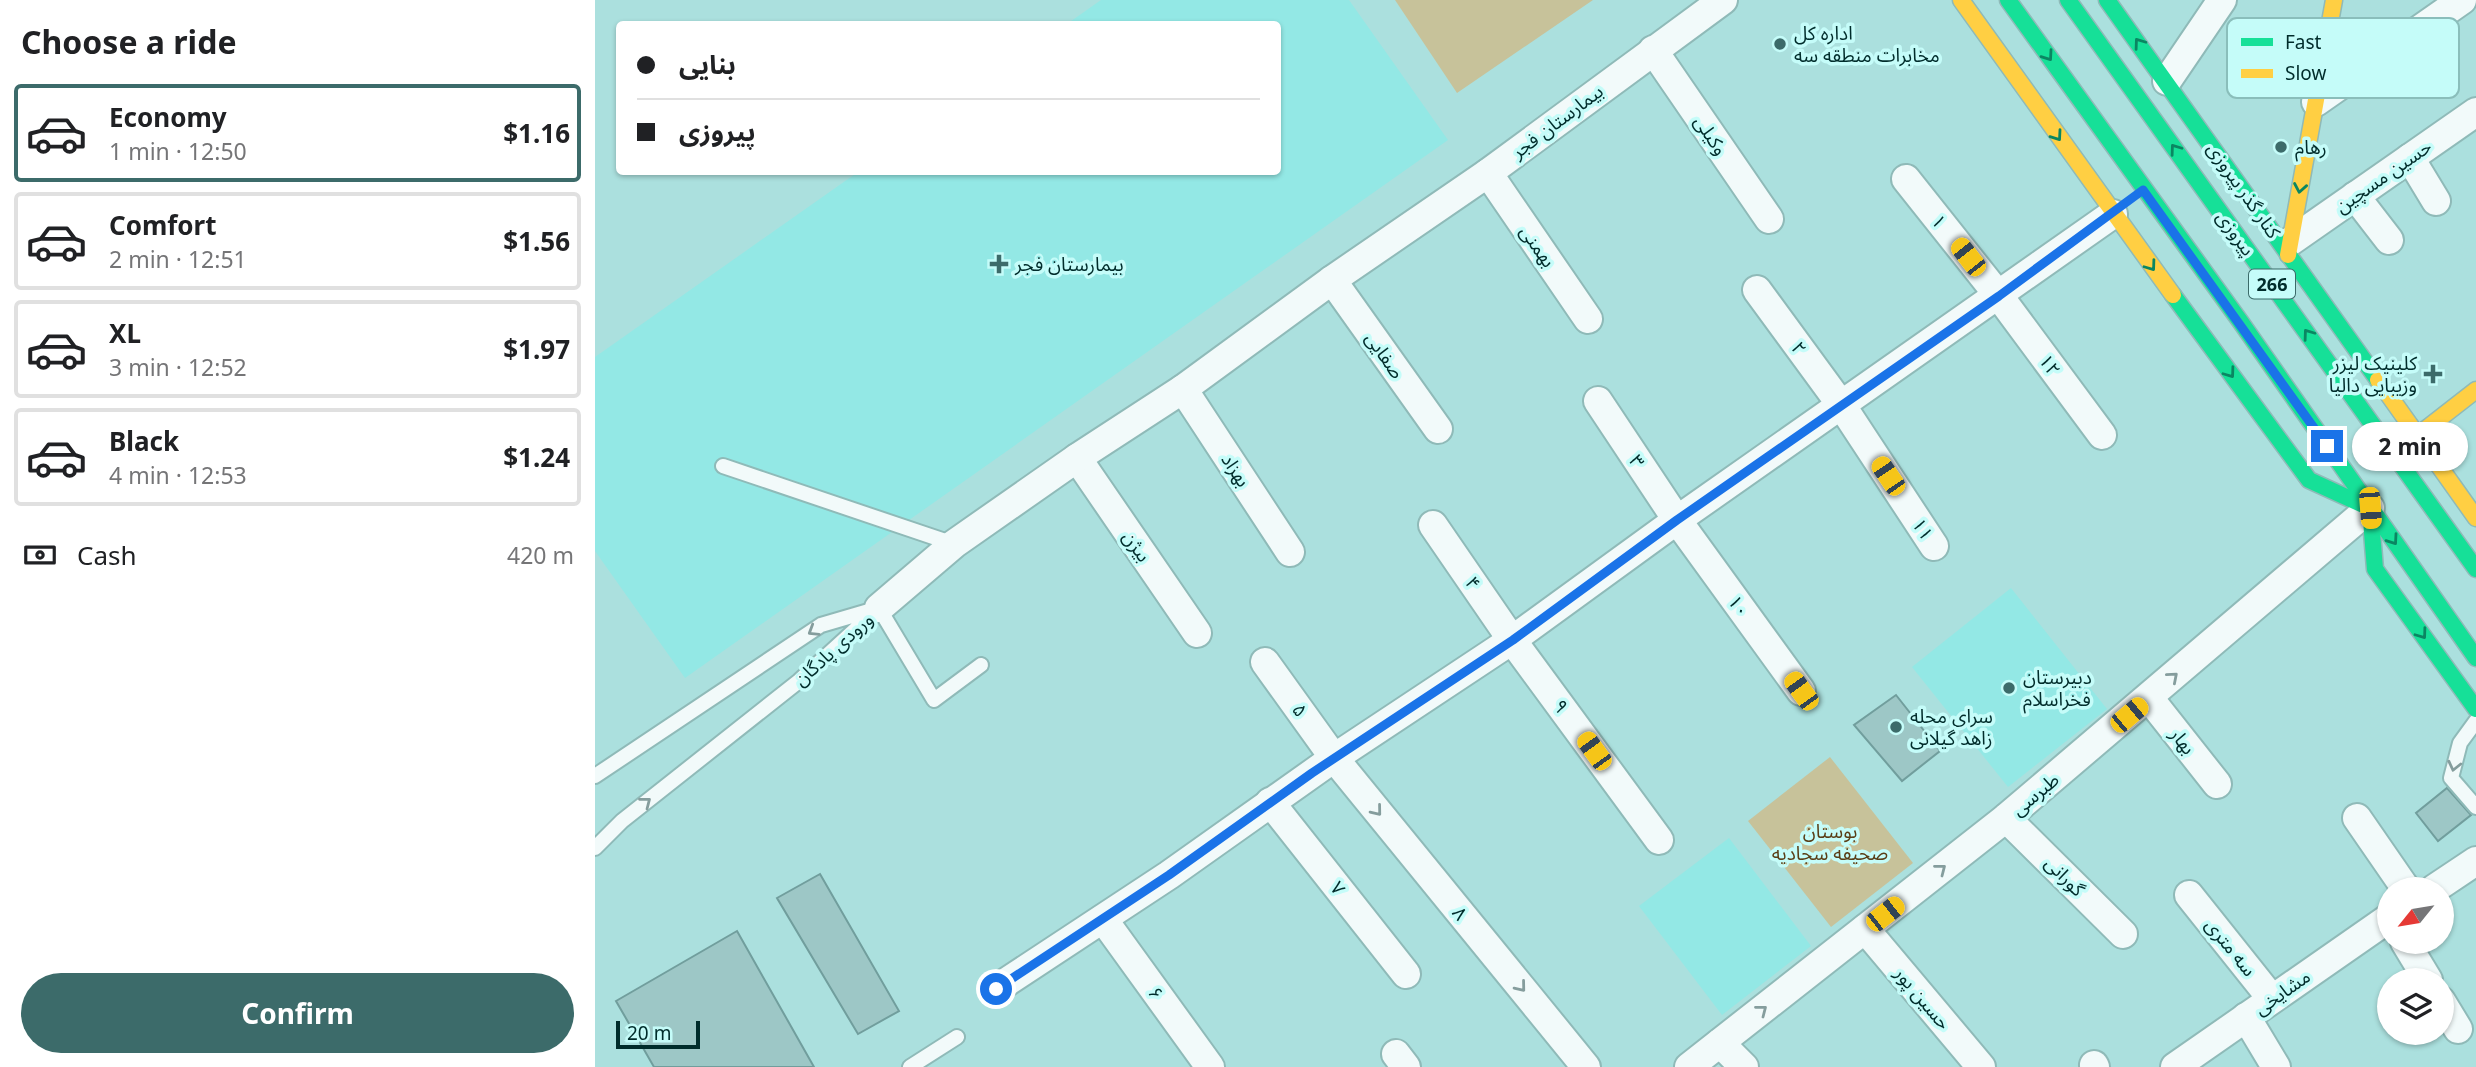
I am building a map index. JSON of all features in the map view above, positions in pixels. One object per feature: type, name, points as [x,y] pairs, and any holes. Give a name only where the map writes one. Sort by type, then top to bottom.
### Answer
[{"type":"main road","points":[[1961,0],[2128,202],[2190,318],[2309,480],[2370,508],[2375,569],[2476,709]]},
{"type":"main road","name":"266","points":[[2008,0],[2128,202],[2240,321],[2476,658]]},
{"type":"main road","name":"پیروزی","points":[[2069,0],[2476,569]]},
{"type":"main road","points":[[2331,18],[2334,0]]},
{"type":"main road","name":"کنار گذر پیروزی","points":[[2114,3],[2167,81],[2290,248],[2476,518]]},
{"type":"main road","points":[[2290,248],[2317,98]]},
{"type":"main road","points":[[2417,436],[2476,390]]},
{"type":"street","name":"بیمارستان فجر","points":[[879,608],[954,544],[1077,458],[1183,389],[1332,280],[1488,173],[1723,0]]},
{"type":"street","points":[[2167,81],[2223,0]]},
{"type":"street","points":[[2436,18],[2462,0]]},
{"type":"street","name":"وکیلی","points":[[1653,50],[1769,219]]},
{"type":"street","points":[[2316,102],[2322,98]]},
{"type":"street","name":"حسین مسچین","points":[[2290,248],[2355,196],[2476,112]]},
{"type":"street","points":[[2410,158],[2436,201]]},
{"type":"street","name":"بهمنی","points":[[1488,173],[1588,318]]},
{"type":"street","name":"۱","points":[[1906,179],[1999,296]]},
{"type":"street","points":[[2355,196],[2389,240]]},
{"type":"street","points":[[996,989],[1169,875],[1334,758],[1513,640],[1677,520],[1999,296],[2128,202]]},
{"type":"street","name":"صفایی","points":[[1332,280],[1438,429]]},
{"type":"street","name":"۲","points":[[1757,290],[1842,406]]},
{"type":"street","name":"۱۲","points":[[1999,296],[2102,435]]},
{"type":"street","name":"بهزاد","points":[[1183,389],[1290,552]]},
{"type":"street","name":"۳","points":[[1598,401],[1677,520]]},
{"type":"street","name":"۱۱","points":[[1842,406],[1934,546]]},
{"type":"street","name":"بیژن","points":[[1077,458],[1197,633]]},
{"type":"street","name":"طبرسی","points":[[1689,1067],[2006,818],[2370,508]]},
{"type":"street","name":"۱۰","points":[[1677,520],[1801,691]]},
{"type":"street","name":"۴","points":[[1433,525],[1513,640]]},
{"type":"street","name":"۹","points":[[1513,640],[1659,840]]},
{"type":"street","name":"۵","points":[[1265,662],[1334,758]]},
{"type":"street","name":"بهار","points":[[2149,698],[2217,784]]},
{"type":"street","name":"۸","points":[[1334,758],[1586,1067]]},
{"type":"street","name":"۷","points":[[1270,802],[1406,974]]},
{"type":"street","name":"گورانی","points":[[2006,818],[2123,934]]},
{"type":"street","points":[[2357,818],[2398,877]]},
{"type":"street","points":[[2452,877],[2476,861]]},
{"type":"street","name":"سه متری","points":[[2189,895],[2272,999]]},
{"type":"street","name":"۶","points":[[1103,919],[1209,1067]]},
{"type":"street","name":"مشایخی","points":[[2175,1067],[2377,926]]},
{"type":"street","name":"حسین پور","points":[[1865,929],[1981,1067]]},
{"type":"street","points":[[2246,1017],[2276,1067]]},
{"type":"street","points":[[2454,1022],[2458,1029]]},
{"type":"street","points":[[1720,1043],[1744,1067]]},
{"type":"lane","points":[[723,466],[954,544]]},
{"type":"lane","points":[[879,608],[934,700],[981,665]]},
{"type":"lane","name":"ورودی پادگان","points":[[595,776],[821,625],[879,608]]},
{"type":"lane","name":"ورودی پادگان","points":[[595,848],[622,821],[799,681],[879,608]]},
{"type":"lane","points":[[2476,721],[2460,743],[2451,778],[2476,807]]},
{"type":"lane","points":[[910,1067],[957,1037]]},
{"type":"shaded area","name":"بیمارستان فجر","points":[[1101,0],[1349,0],[1448,140],[685,678],[595,551],[595,357],[854,175],[1281,175],[1281,21],[1071,21]]},
{"type":"shaded area","name":"دبیرستان فخراسلام","points":[[2011,588],[2107,709],[2008,787],[1912,667]]},
{"type":"shaded area","points":[[1729,838],[1811,946],[1722,1015],[1639,906]]},
{"type":"green space","points":[[1395,0],[1593,0],[1457,93]]},
{"type":"green space","name":"بوستان صحیفه سجادیه","points":[[1830,757],[1913,863],[1831,927],[1748,821]]},
{"type":"building","points":[[1896,695],[1940,751],[1902,781],[1854,725]]},
{"type":"building","points":[[2447,788],[2471,815],[2438,841],[2416,813]]},
{"type":"building","points":[[820,874],[899,1011],[858,1034],[777,898]]},
{"type":"building","points":[[737,931],[814,1067],[654,1067],[616,1001]]},
{"type":"traffic: fast","points":[[2008,0],[2240,321],[2476,658]]},
{"type":"traffic: fast","points":[[2068,0],[2476,569]]},
{"type":"traffic: fast","points":[[2107,0],[2378,380]]},
{"type":"traffic: fast","points":[[2173,295],[2309,480],[2370,508],[2375,569],[2476,709]]},
{"type":"traffic: slow","points":[[1961,0],[2173,295]]},
{"type":"traffic: slow","points":[[2331,18],[2334,0]]},
{"type":"traffic: slow","points":[[2288,255],[2316,98]]},
{"type":"traffic: slow","points":[[2378,380],[2476,518]]},
{"type":"traffic: slow","points":[[2417,436],[2476,390]]},
{"type":"place","name":"اداره کل مخابرات منطقه سه","points":[[1780,44]]},
{"type":"place","name":"رهام","points":[[2281,147]]},
{"type":"place","name":"بیمارستان فجر","points":[[999,264]]},
{"type":"place","name":"کلینیک لیزر وزیبایی دالیا","points":[[2433,374]]},
{"type":"place","name":"دبیرستان فخراسلام","points":[[2009,688]]},
{"type":"place","name":"سرای محله زاهد گیلانی","points":[[1896,727]]},
{"type":"route","points":[[996,989],[1169,875],[1312,773],[1513,640],[1677,520],[1999,296],[2143,190],[2240,321],[2327,446]]}]
